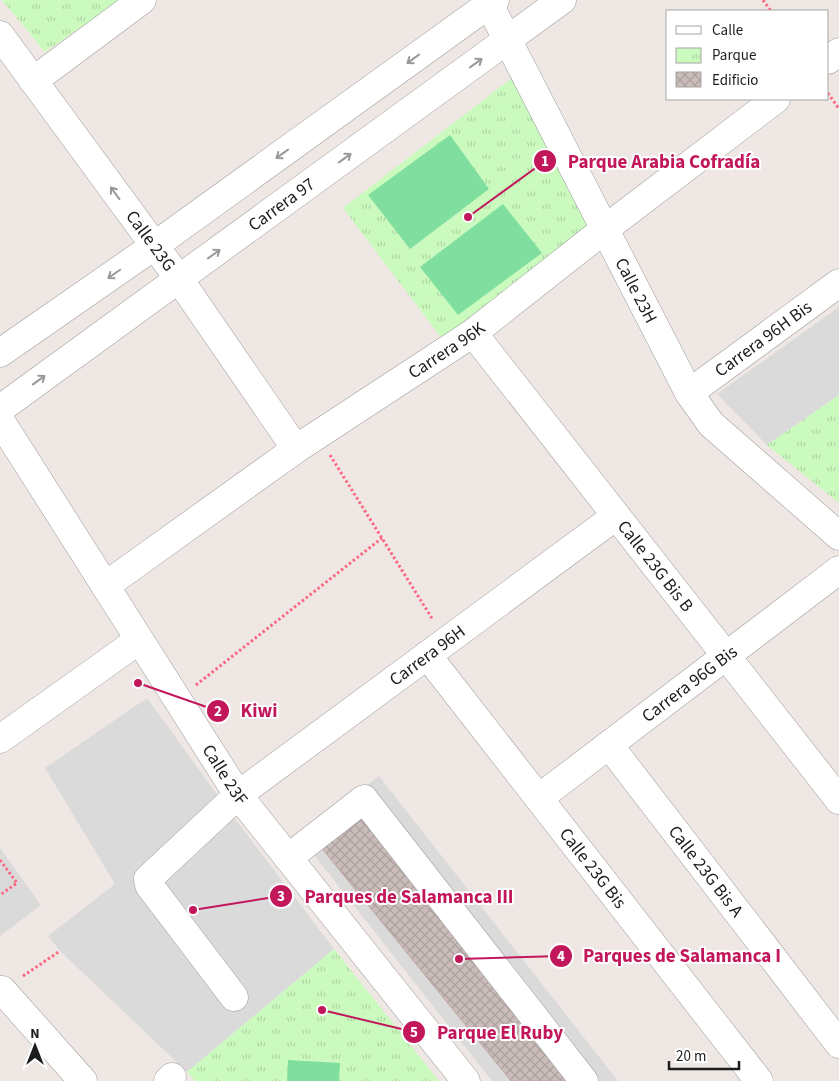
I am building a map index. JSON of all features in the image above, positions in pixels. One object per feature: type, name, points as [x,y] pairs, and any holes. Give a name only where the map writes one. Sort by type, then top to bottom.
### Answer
[{"type":"street","points":[[33,81],[142,0]]},
{"type":"street","name":"Carrera 97","points":[[0,409],[562,0]]},
{"type":"street","points":[[0,353],[154,246],[492,2]]},
{"type":"street","name":"Calle 23H","points":[[492,2],[507,40],[689,393],[711,424],[839,536]]},
{"type":"street","name":"Calle 23G","points":[[0,36],[154,246],[307,442]]},
{"type":"street","name":"Carrera 96K","points":[[105,586],[307,442],[473,333],[605,229],[775,100]]},
{"type":"street","name":"Carrera 96H Bis","points":[[689,393],[839,283]]},
{"type":"street","name":"Calle 23G Bis B","points":[[473,333],[839,800]]},
{"type":"street","name":"Calle 23F","points":[[0,420],[238,795],[466,1081]]},
{"type":"street","name":"Carrera 96H","points":[[234,997],[149,885],[148,879],[238,795],[616,516]]},
{"type":"street","name":"Carrera 96G Bis","points":[[539,798],[839,570]]},
{"type":"street","points":[[0,739],[140,640]]},
{"type":"street","name":"Calle 23G Bis","points":[[437,649],[539,798],[759,1081]]},
{"type":"street","name":"Calle 23G Bis A","points":[[609,745],[839,1044]]},
{"type":"street","points":[[288,858],[364,799],[584,1081]]},
{"type":"street","points":[[2,990],[83,1081]]},
{"type":"path","points":[[829,95],[839,110]]},
{"type":"path","points":[[307,442],[382,538],[437,649]]},
{"type":"path","points":[[178,700],[382,538]]},
{"type":"path","points":[[0,860],[17,883],[0,895]]},
{"type":"path","points":[[2,990],[60,951]]},
{"type":"shaded area","points":[[839,307],[839,395],[767,445],[717,394]]},
{"type":"shaded area","points":[[147,698],[226,807],[334,949],[187,1072],[60,951],[48,936],[115,884],[45,768]]},
{"type":"shaded area","points":[[379,776],[618,1081],[492,1081],[300,837]]},
{"type":"shaded area","points":[[0,848],[41,905],[0,936]]},
{"type":"green space","points":[[2,0],[120,0],[45,52]]},
{"type":"green space","points":[[512,78],[592,226],[443,340],[343,208]]},
{"type":"green space","points":[[450,135],[489,189],[410,249],[368,195]]},
{"type":"green space","points":[[503,204],[542,253],[458,315],[420,267]]},
{"type":"green space","points":[[839,395],[839,503],[767,445]]},
{"type":"green space","points":[[334,949],[439,1081],[195,1081],[187,1072]]},
{"type":"green space","points":[[288,1060],[340,1063],[339,1081],[287,1081]]},
{"type":"building","points":[[361,816],[573,1081],[511,1081],[320,846]]},
{"type":"place","name":"Parque Arabia Cofradía","points":[[468,217]]},
{"type":"place","name":"Kiwi","points":[[138,683]]},
{"type":"place","name":"Parques de Salamanca III","points":[[193,910]]},
{"type":"place","name":"Parques de Salamanca I","points":[[459,959]]},
{"type":"place","name":"Parque El Ruby","points":[[322,1010]]}]
